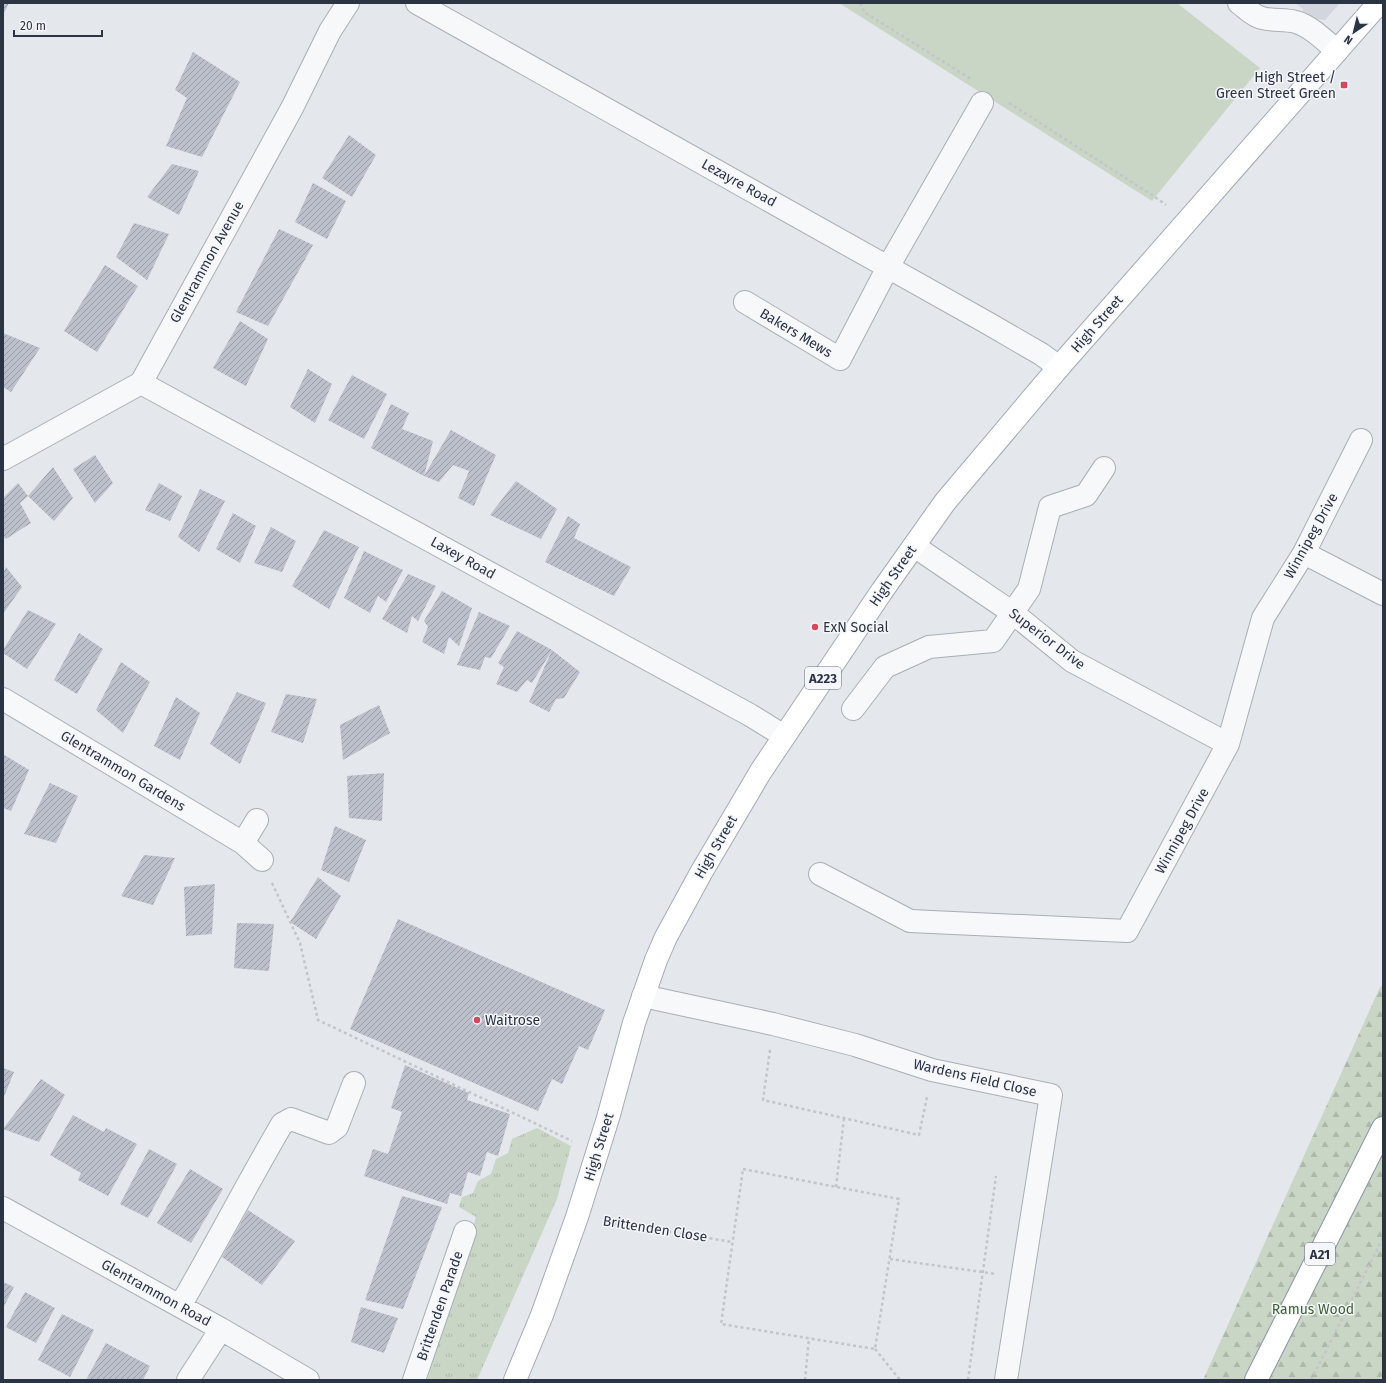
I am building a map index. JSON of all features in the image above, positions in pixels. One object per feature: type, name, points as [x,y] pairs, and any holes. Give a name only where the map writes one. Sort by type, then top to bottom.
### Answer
[{"type":"main road","name":"High Street","points":[[515,1380],[542,1315],[577,1217],[643,996],[664,943],[681,909],[742,802],[784,736],[914,546],[955,490],[1059,366],[1379,3]]},
{"type":"main road","name":"A21","points":[[1256,1380],[1383,1128]]},
{"type":"street","name":"Glentrammon Avenue","points":[[141,382],[292,108],[330,31],[348,3]]},
{"type":"street","name":"Lezayre Road","points":[[417,3],[888,267],[1041,354],[1059,366]]},
{"type":"street","points":[[1239,3],[1255,16],[1290,21],[1307,27],[1337,51]]},
{"type":"street","points":[[888,267],[979,93]]},
{"type":"street","name":"Bakers Mews","points":[[745,302],[840,359],[888,267]]},
{"type":"street","points":[[3,459],[141,382]]},
{"type":"street","name":"Laxey Road","points":[[141,382],[744,711],[784,736]]},
{"type":"street","name":"Winnipeg Drive","points":[[820,874],[910,921],[1127,930],[1228,744],[1263,618],[1304,553],[1361,440]]},
{"type":"street","points":[[854,709],[885,667],[929,647],[993,641],[1029,589],[1050,507],[1086,495],[1104,468]]},
{"type":"street","name":"Superior Drive","points":[[914,546],[1013,613],[1072,661],[1228,744]]},
{"type":"street","points":[[1304,553],[1383,594]]},
{"type":"street","name":"Glentrammon Gardens","points":[[3,699],[243,843],[262,860]]},
{"type":"street","points":[[243,843],[256,820]]},
{"type":"street","name":"Wardens Field Close","points":[[643,996],[773,1024],[855,1045],[932,1070],[1050,1095],[1006,1380]]},
{"type":"street","points":[[180,1306],[282,1124],[291,1119],[328,1133],[337,1127],[354,1083]]},
{"type":"street","name":"Glentrammon Road","points":[[3,1208],[222,1329],[308,1380]]},
{"type":"street","name":"Brittenden Parade","points":[[414,1380],[465,1232]]},
{"type":"street","points":[[188,1380],[222,1329]]},
{"type":"path","points":[[860,3],[864,12],[979,93]]},
{"type":"path","points":[[1003,100],[1155,197],[1186,221]]},
{"type":"path","points":[[262,860],[300,943],[318,1020],[597,1154]]},
{"type":"path","points":[[773,1024],[763,1100],[919,1135],[932,1070]]},
{"type":"path","points":[[836,1187],[844,1118]]},
{"type":"path","points":[[875,1349],[900,1199],[743,1169],[722,1324],[875,1349],[900,1380]]},
{"type":"path","points":[[968,1380],[996,1176]]},
{"type":"path","name":"Brittenden Close","points":[[577,1217],[732,1242]]},
{"type":"path","points":[[1311,1380],[1383,1238]]},
{"type":"path","points":[[890,1259],[1022,1278]]},
{"type":"path","points":[[805,1380],[809,1338]]},
{"type":"shaded area","points":[[1295,3],[1340,3],[1325,20],[1302,17],[1303,9]]},
{"type":"green space","points":[[839,3],[1177,3],[1260,68],[1152,201]]},
{"type":"green space","name":"Ramus Wood","points":[[1383,985],[1383,1380],[1203,1380],[1380,987]]},
{"type":"green space","points":[[537,1128],[571,1146],[557,1199],[477,1380],[427,1380],[476,1217],[459,1207],[462,1197],[473,1193],[478,1181],[491,1174],[496,1159],[508,1153],[512,1139]]},
{"type":"building","points":[[3,3],[9,3],[3,15]]},
{"type":"building","points":[[193,52],[240,82],[202,157],[166,146],[187,98],[175,90]]},
{"type":"building","points":[[349,135],[376,155],[352,197],[322,178]]},
{"type":"building","points":[[172,164],[199,171],[179,215],[147,197]]},
{"type":"building","points":[[313,183],[346,201],[327,239],[295,222]]},
{"type":"building","points":[[134,223],[169,234],[147,280],[116,257]]},
{"type":"building","points":[[279,229],[313,245],[268,326],[236,312]]},
{"type":"building","points":[[105,265],[138,286],[97,352],[64,331]]},
{"type":"building","points":[[240,321],[268,339],[246,386],[213,368]]},
{"type":"building","points":[[3,333],[40,348],[11,392],[3,387]]},
{"type":"building","points":[[308,369],[332,384],[315,423],[290,407]]},
{"type":"building","points":[[352,375],[387,394],[364,439],[328,420]]},
{"type":"building","points":[[391,404],[409,413],[402,429],[433,441],[424,476],[371,448]]},
{"type":"building","points":[[451,430],[496,455],[474,506],[458,498],[469,471],[453,465],[439,482],[424,476]]},
{"type":"building","points":[[95,455],[113,483],[95,503],[73,469]]},
{"type":"building","points":[[53,467],[73,498],[54,521],[28,496]]},
{"type":"building","points":[[516,481],[557,509],[541,539],[490,515]]},
{"type":"building","points":[[18,483],[28,496],[20,503],[31,523],[6,539],[3,536],[3,498]]},
{"type":"building","points":[[159,483],[182,496],[170,521],[145,510]]},
{"type":"building","points":[[200,489],[225,501],[199,552],[178,537]]},
{"type":"building","points":[[233,513],[256,526],[240,563],[216,549]]},
{"type":"building","points":[[568,516],[580,524],[574,538],[631,567],[614,596],[545,562]]},
{"type":"building","points":[[271,527],[296,541],[282,572],[254,563]]},
{"type":"building","points":[[324,530],[359,547],[329,609],[292,586]]},
{"type":"building","points":[[364,551],[403,570],[386,602],[378,596],[370,613],[344,598]]},
{"type":"building","points":[[6,567],[22,587],[3,614],[3,573]]},
{"type":"building","points":[[408,574],[436,586],[418,621],[412,616],[407,633],[382,619]]},
{"type":"building","points":[[442,591],[472,608],[459,646],[449,637],[444,654],[422,642],[428,627],[424,621]]},
{"type":"building","points":[[28,610],[56,624],[27,669],[3,653],[3,650]]},
{"type":"building","points":[[479,612],[510,626],[491,658],[485,657],[480,670],[457,665]]},
{"type":"building","points":[[517,631],[552,650],[532,683],[527,680],[517,692],[496,684],[504,667],[498,663]]},
{"type":"building","points":[[79,633],[103,649],[77,694],[54,680]]},
{"type":"building","points":[[552,650],[580,672],[564,698],[556,699],[549,712],[529,702]]},
{"type":"building","points":[[121,662],[150,682],[123,733],[96,710]]},
{"type":"building","points":[[237,692],[266,703],[240,764],[210,744]]},
{"type":"building","points":[[286,694],[317,699],[303,743],[271,732]]},
{"type":"building","points":[[176,697],[200,713],[180,760],[154,746]]},
{"type":"building","points":[[379,705],[390,733],[343,760],[340,725]]},
{"type":"building","points":[[3,754],[29,770],[11,811],[3,808]]},
{"type":"building","points":[[384,773],[382,821],[349,818],[347,776]]},
{"type":"building","points":[[50,783],[78,796],[56,843],[24,834]]},
{"type":"building","points":[[335,826],[366,840],[349,882],[321,870]]},
{"type":"building","points":[[144,855],[175,858],[153,905],[121,896]]},
{"type":"building","points":[[318,877],[341,896],[316,939],[290,922]]},
{"type":"building","points":[[215,884],[212,934],[186,936],[184,887]]},
{"type":"building","name":"Waitrose","points":[[398,919],[605,1010],[588,1050],[579,1046],[562,1084],[552,1079],[538,1111],[350,1029]]},
{"type":"building","points":[[237,923],[274,924],[269,971],[234,968]]},
{"type":"building","points":[[405,1065],[469,1093],[467,1100],[510,1114],[498,1156],[487,1152],[480,1176],[468,1172],[461,1196],[450,1193],[447,1204],[364,1176],[373,1149],[388,1154],[402,1112],[391,1108]]},
{"type":"building","points":[[3,1068],[14,1072],[3,1099]]},
{"type":"building","points":[[41,1079],[65,1095],[39,1142],[3,1129]]},
{"type":"building","points":[[73,1115],[104,1132],[106,1128],[137,1144],[108,1196],[78,1180],[81,1173],[50,1155]]},
{"type":"building","points":[[149,1149],[177,1164],[148,1218],[120,1204]]},
{"type":"building","points":[[190,1169],[223,1189],[191,1243],[157,1223]]},
{"type":"building","points":[[402,1196],[442,1207],[403,1309],[365,1300]]},
{"type":"building","points":[[248,1210],[295,1241],[262,1285],[222,1257]]},
{"type":"building","points":[[3,1282],[14,1287],[3,1308]]},
{"type":"building","points":[[25,1292],[55,1308],[36,1343],[6,1327]]},
{"type":"building","points":[[361,1307],[398,1318],[384,1353],[351,1342]]},
{"type":"building","points":[[62,1314],[94,1330],[70,1377],[38,1360]]},
{"type":"building","points":[[106,1343],[150,1366],[143,1380],[86,1380]]},
{"type":"place","name":"High Street / Green Street Green","points":[[1344,85]]},
{"type":"place","name":"ExN Social","points":[[815,627]]},
{"type":"place","name":"Waitrose","points":[[477,1020]]}]
